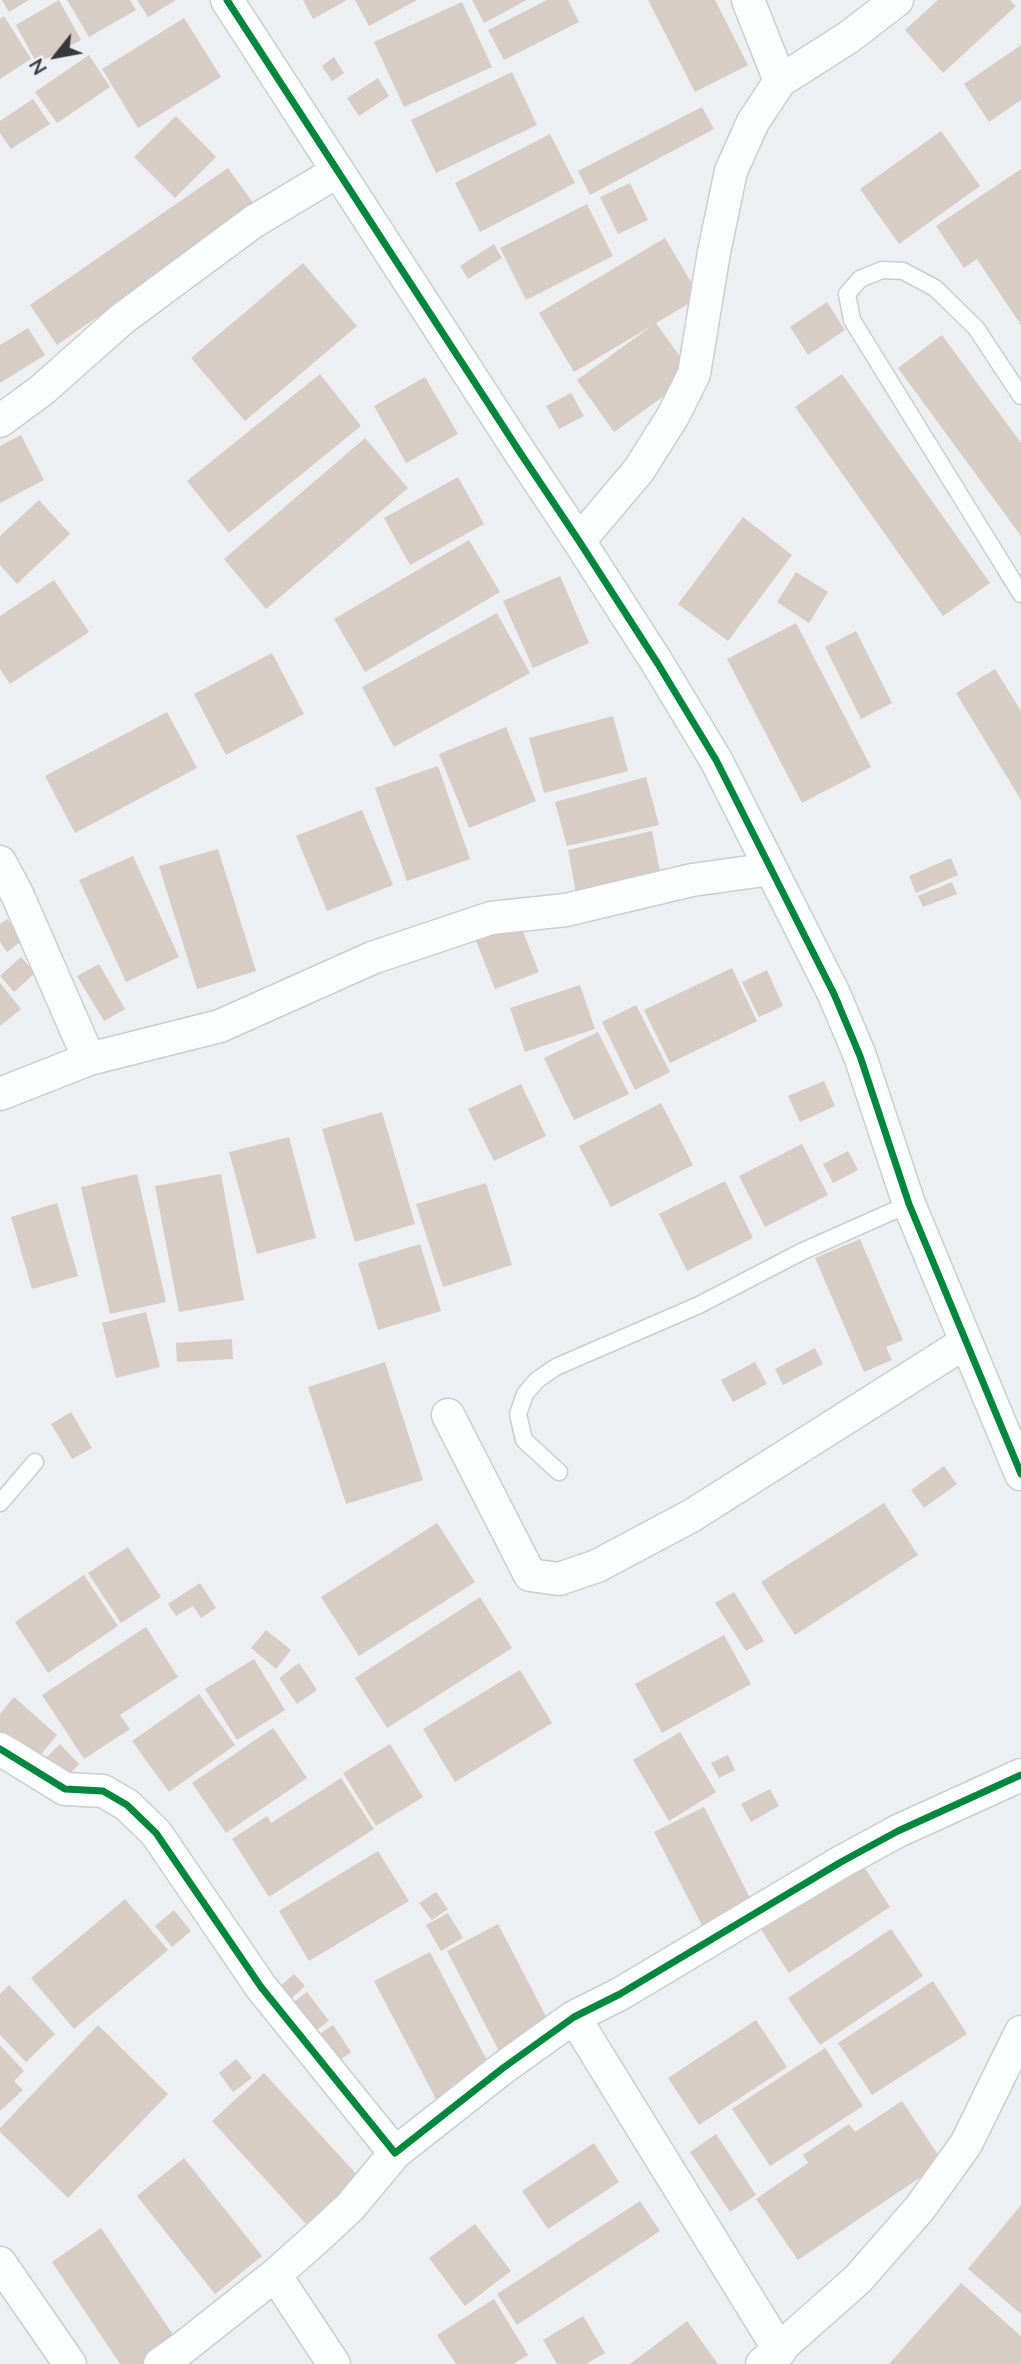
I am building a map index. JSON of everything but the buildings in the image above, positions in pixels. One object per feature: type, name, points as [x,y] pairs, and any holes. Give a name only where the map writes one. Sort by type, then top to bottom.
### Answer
[{"type":"street","points":[[227,0],[579,541],[716,760],[834,994],[855,1044],[909,1204],[1021,1474]]},
{"type":"street","points":[[748,0],[780,81]]},
{"type":"street","points":[[579,541],[639,470],[673,416],[694,374],[714,252],[731,171],[753,122],[780,81],[849,37],[898,0]]},
{"type":"street","points":[[0,421],[42,390],[122,319],[253,222],[338,171]]},
{"type":"street","points":[[0,862],[17,894],[89,1059]]},
{"type":"street","points":[[0,1094],[89,1059],[220,1026],[372,958],[491,918],[566,910],[692,880],[771,869]]},
{"type":"street","points":[[448,1415],[530,1575],[559,1579],[597,1566],[691,1516],[966,1342]]},
{"type":"street","points":[[0,1749],[65,1789],[103,1791],[127,1805],[156,1833],[261,1987],[395,2153]]},
{"type":"street","points":[[160,2364],[275,2275],[350,2207],[395,2153],[503,2068],[574,2017],[620,1994],[875,1843],[1021,1776]]},
{"type":"street","points":[[574,2017],[771,2357],[858,2278],[920,2208],[966,2144],[1021,2032]]},
{"type":"street","points":[[0,2263],[70,2364]]},
{"type":"street","points":[[275,2275],[334,2364]]},
{"type":"lane","points":[[1021,396],[976,328],[935,288],[903,271],[882,270],[860,279],[847,294],[852,320],[1021,594]]},
{"type":"lane","points":[[559,1472],[524,1440],[518,1414],[525,1394],[537,1380],[556,1367],[699,1305],[801,1252],[909,1204]]},
{"type":"lane","points":[[0,1503],[35,1462]]},
{"type":"cycle path","points":[[227,0],[579,541],[716,760],[834,994],[860,1056],[909,1204],[1021,1474]]},
{"type":"cycle path","points":[[0,1749],[65,1789],[103,1791],[127,1805],[156,1833],[261,1987],[395,2153],[503,2068],[574,2017],[620,1994],[898,1831],[1021,1775]]}]
